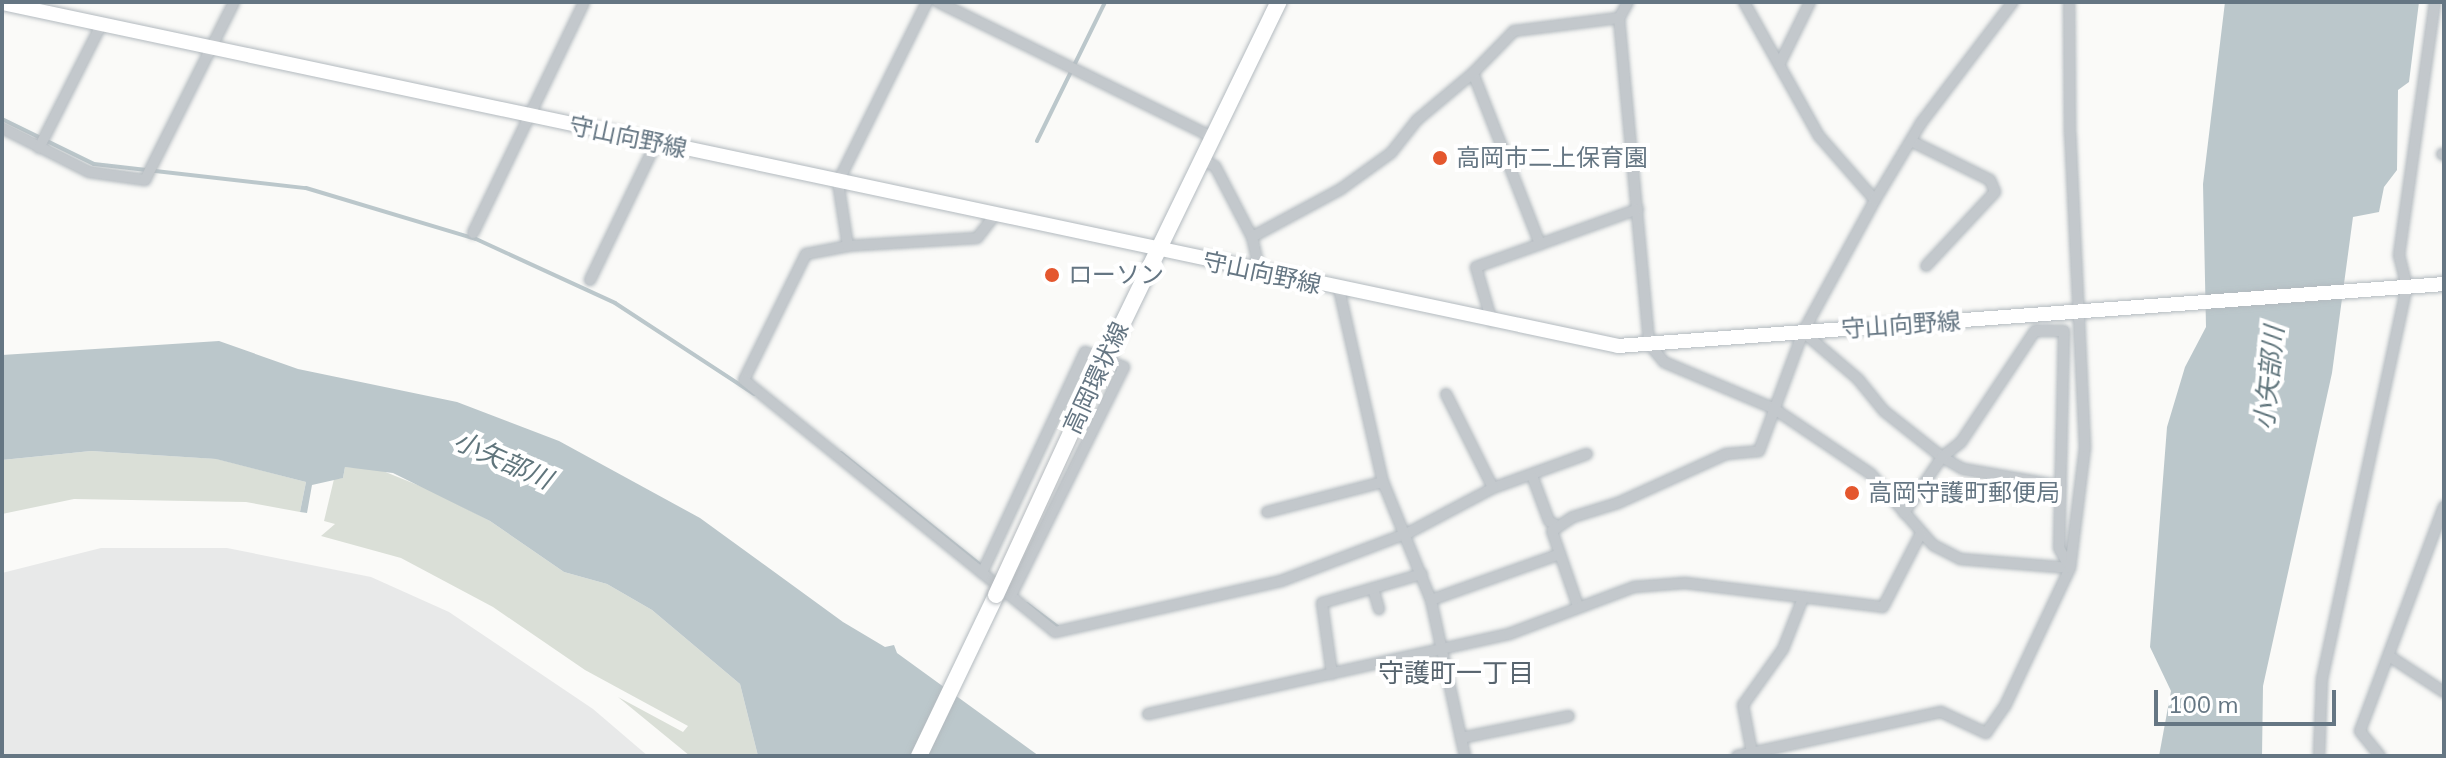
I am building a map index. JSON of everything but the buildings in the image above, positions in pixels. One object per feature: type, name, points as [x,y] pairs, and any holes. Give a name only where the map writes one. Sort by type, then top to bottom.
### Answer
[{"type":"main road","name":"高岡環状線","points":[[919,756],[984,623],[1003,595],[1105,358],[1279,2]]},
{"type":"main road","name":"守山向野線","points":[[2,3],[1584,341],[1649,344],[2444,284]]},
{"type":"street","points":[[2,128],[89,172],[145,180],[234,2]]},
{"type":"street","points":[[473,233],[584,2]]},
{"type":"street","points":[[848,246],[838,182],[927,2]]},
{"type":"street","points":[[938,2],[1212,137]]},
{"type":"street","points":[[1628,2],[1619,18],[1649,344],[1664,362],[1773,408],[1871,474],[1921,533],[1960,559],[2070,568]]},
{"type":"street","points":[[1744,2],[1819,136],[1875,200]]},
{"type":"street","points":[[1780,63],[1810,2]]},
{"type":"street","points":[[1578,606],[1552,531],[1556,525],[1726,454],[1759,451],[1803,332],[1875,200],[1911,141],[2013,2]]},
{"type":"street","points":[[1737,756],[1941,712],[1986,733],[2005,706],[2070,568],[2085,447],[2086,312],[2070,134],[2069,2]]},
{"type":"street","points":[[2319,756],[2322,679],[2401,288],[2399,255],[2435,2]]},
{"type":"street","points":[[1252,237],[1341,189],[1391,153],[1417,120],[1473,73],[1514,31],[1619,18]]},
{"type":"street","points":[[39,148],[101,25]]},
{"type":"street","points":[[1473,73],[1540,244]]},
{"type":"street","points":[[1911,141],[1990,180],[1995,192],[1926,266]]},
{"type":"street","points":[[590,280],[656,143]]},
{"type":"street","points":[[1201,160],[1215,166],[1252,237],[1260,274]]},
{"type":"street","points":[[1492,322],[1476,267],[1638,209]]},
{"type":"street","points":[[995,215],[977,238],[848,246],[806,254],[744,380],[982,573],[1003,595],[1055,632],[1281,581],[1408,533],[1493,488],[1533,478],[1587,454]]},
{"type":"street","points":[[1339,289],[1383,482],[1399,529],[1408,533],[1431,600],[1465,756]]},
{"type":"street","points":[[1904,513],[1942,457],[1961,442],[2035,331],[2064,331],[2059,548],[2070,568]]},
{"type":"street","points":[[1803,332],[1858,379],[1884,411],[1942,457],[1963,469],[2061,486]]},
{"type":"street","points":[[982,573],[1080,359],[1090,351],[1124,367],[1003,595]]},
{"type":"street","points":[[1446,394],[1493,488]]},
{"type":"street","points":[[1533,478],[1549,521],[1556,525]]},
{"type":"street","points":[[1267,512],[1383,482]]},
{"type":"street","points":[[2380,756],[2360,731],[2440,541],[2444,506]]},
{"type":"street","points":[[1148,714],[1509,634],[1634,587],[1685,583],[1883,607],[1921,533]]},
{"type":"street","points":[[1431,600],[1560,554]]},
{"type":"street","points":[[1332,674],[1322,603],[1422,574]]},
{"type":"street","points":[[1373,588],[1379,609]]},
{"type":"street","points":[[1752,753],[1743,705],[1783,649],[1803,598]]},
{"type":"street","points":[[2389,656],[2444,692]]},
{"type":"street","points":[[1461,738],[1569,716]]},
{"type":"shaded area","points":[[91,451],[217,459],[306,482],[300,512],[246,502],[74,499],[2,514],[2,460]]},
{"type":"shaded area","points":[[345,467],[378,469],[430,490],[490,521],[564,572],[607,584],[652,610],[740,684],[758,756],[690,756],[618,697],[683,732],[688,726],[585,670],[493,607],[401,558],[321,536],[335,524],[324,521],[334,479],[343,478]]},
{"type":"shaded area","points":[[101,548],[227,548],[371,577],[449,612],[593,709],[648,756],[2,756],[2,573]]},
{"type":"water","name":"小矢部川","points":[[2225,2],[2419,2],[2409,82],[2398,90],[2397,170],[2384,187],[2379,212],[2353,217],[2332,373],[2263,686],[2262,756],[2159,756],[2171,691],[2150,647],[2167,427],[2185,367],[2206,327],[2203,184]]},
{"type":"water","name":"小矢部川","points":[[219,341],[298,369],[457,402],[559,441],[700,518],[843,622],[885,647],[894,645],[897,653],[1039,756],[758,756],[740,684],[652,610],[607,584],[564,572],[490,521],[393,473],[345,467],[343,478],[312,485],[307,513],[300,512],[306,482],[216,459],[91,451],[2,460],[2,355]]},
{"type":"waterway","points":[[1037,141],[1105,2]]},
{"type":"waterway","points":[[2,119],[94,164],[306,188],[476,239],[615,303],[754,394]]},
{"type":"waterway","points":[[841,453],[984,568]]},
{"type":"waterway","points":[[1027,604],[1058,627]]},
{"type":"place","name":"高岡市二上保育園","points":[[1440,158]]},
{"type":"place","name":"ローソン","points":[[1052,275]]},
{"type":"place","name":"高岡守護町郵便局","points":[[1852,493]]},
{"type":"district","name":"守護町一丁目","points":[[1456,673]]}]
